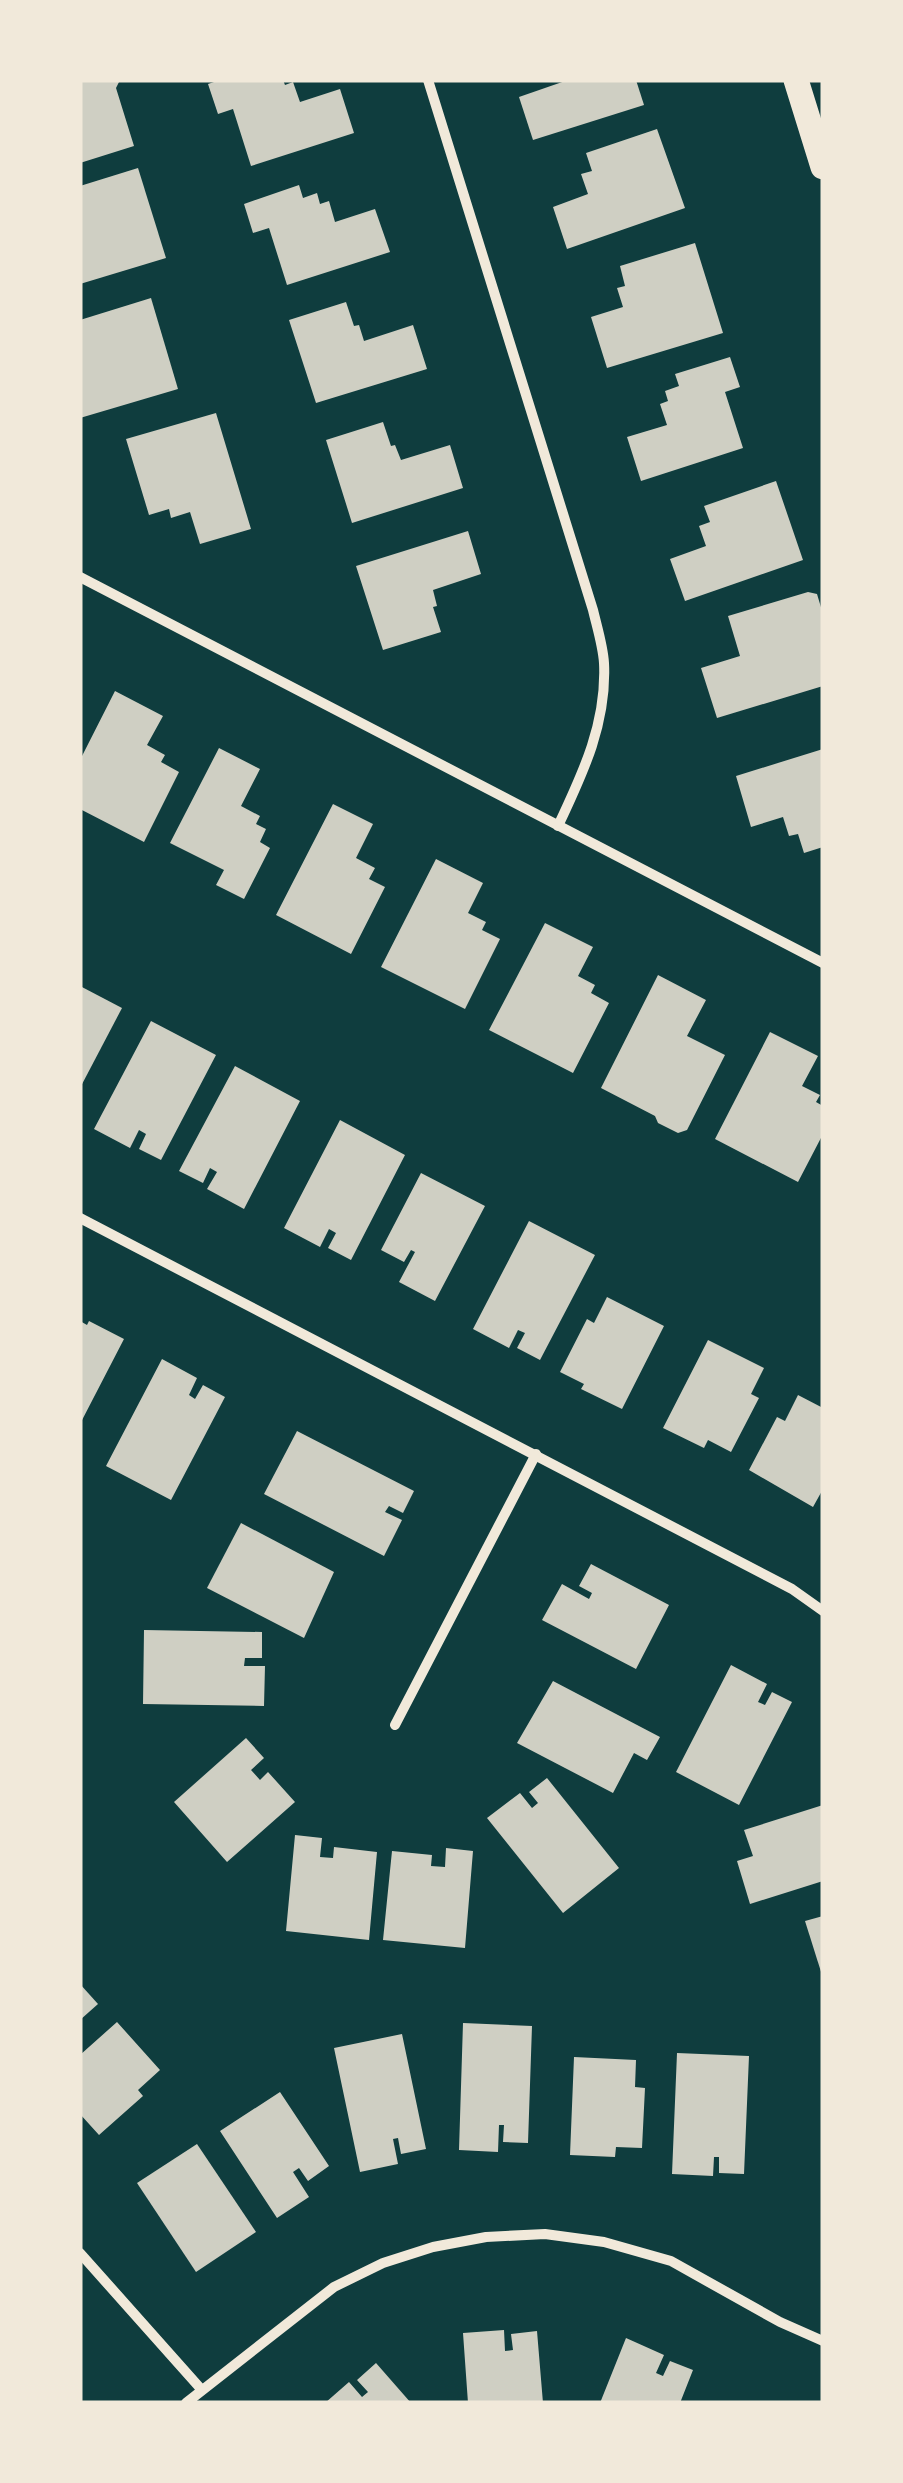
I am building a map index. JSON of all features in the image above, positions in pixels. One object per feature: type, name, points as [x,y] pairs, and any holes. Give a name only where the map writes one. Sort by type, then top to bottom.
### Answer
[{"type":"main road","points":[[796,80],[823,167]]},
{"type":"street","points":[[428,80],[593,610],[604,661],[601,722],[584,771],[558,826]]},
{"type":"street","points":[[80,578],[823,963]]},
{"type":"street","points":[[80,1218],[792,1589],[823,1611]]},
{"type":"street","points":[[395,1725],[536,1454]]},
{"type":"street","points":[[186,2403],[334,2287],[383,2262],[433,2247],[486,2238],[545,2234],[584,2239],[671,2261],[780,2322],[823,2341]]},
{"type":"street","points":[[80,2253],[201,2389]]},
{"type":"building","points":[[80,80],[120,80],[116,88],[134,146],[80,163]]},
{"type":"building","points":[[220,80],[283,80],[285,85],[293,82],[300,102],[340,89],[354,133],[251,166],[233,109],[218,114],[208,84]]},
{"type":"building","points":[[568,80],[636,80],[644,105],[533,140],[519,97]]},
{"type":"building","points":[[657,129],[685,208],[567,249],[553,207],[588,194],[581,174],[592,171],[586,153]]},
{"type":"building","points":[[138,168],[166,258],[80,284],[80,186]]},
{"type":"building","points":[[299,185],[303,198],[317,193],[320,204],[329,201],[335,222],[375,209],[390,252],[287,285],[269,228],[253,233],[244,204]]},
{"type":"building","points":[[695,243],[723,333],[607,368],[591,317],[623,307],[617,288],[625,286],[620,266]]},
{"type":"building","points":[[151,298],[178,389],[80,418],[80,320]]},
{"type":"building","points":[[346,302],[364,341],[413,325],[427,369],[316,403],[289,320]]},
{"type":"building","points":[[730,357],[740,387],[725,392],[743,448],[641,481],[627,437],[667,425],[660,404],[668,401],[665,391],[679,386],[675,374]]},
{"type":"building","points":[[216,413],[251,529],[200,544],[190,512],[171,518],[169,509],[149,515],[126,439]]},
{"type":"building","points":[[383,422],[391,446],[395,445],[401,460],[450,445],[463,488],[352,523],[326,440]]},
{"type":"building","points":[[776,481],[803,560],[685,601],[670,559],[706,546],[699,526],[710,522],[704,506]]},
{"type":"building","points":[[468,531],[481,574],[433,590],[437,606],[433,607],[441,632],[383,650],[356,566]]},
{"type":"building","points":[[808,592],[817,594],[823,614],[823,686],[717,718],[701,668],[740,656],[728,616]]},
{"type":"building","points":[[115,691],[163,716],[147,745],[165,755],[161,762],[179,772],[144,842],[80,809],[80,760]]},
{"type":"building","points":[[219,748],[260,769],[241,806],[260,816],[256,824],[266,829],[260,842],[270,848],[244,899],[216,885],[224,870],[170,843]]},
{"type":"building","points":[[823,749],[823,847],[804,853],[798,834],[789,836],[783,817],[751,827],[736,776]]},
{"type":"building","points":[[333,804],[373,824],[356,858],[375,868],[369,879],[385,887],[351,954],[276,915]]},
{"type":"building","points":[[436,859],[483,883],[468,913],[486,922],[482,930],[500,939],[465,1009],[381,967]]},
{"type":"building","points":[[545,923],[593,947],[578,976],[595,985],[591,993],[609,1003],[573,1073],[489,1030]]},
{"type":"building","points":[[658,975],[706,1000],[687,1036],[725,1055],[687,1130],[678,1133],[658,1123],[655,1116],[601,1088]]},
{"type":"building","points":[[80,986],[122,1008],[80,1088]]},
{"type":"building","points":[[151,1021],[216,1055],[161,1160],[139,1149],[146,1134],[139,1130],[130,1148],[94,1129]]},
{"type":"building","points":[[770,1032],[818,1056],[802,1086],[820,1095],[816,1102],[823,1106],[823,1134],[798,1182],[715,1139]]},
{"type":"building","points":[[235,1066],[300,1101],[244,1209],[207,1189],[217,1172],[210,1168],[203,1183],[179,1171]]},
{"type":"building","points":[[340,1120],[405,1155],[351,1260],[328,1248],[336,1233],[329,1229],[320,1247],[284,1228]]},
{"type":"building","points":[[421,1173],[485,1206],[435,1301],[399,1282],[415,1252],[411,1250],[404,1262],[381,1250]]},
{"type":"building","points":[[529,1221],[595,1255],[540,1360],[517,1348],[525,1333],[518,1330],[509,1348],[473,1329]]},
{"type":"building","points":[[607,1297],[664,1326],[622,1409],[581,1389],[584,1384],[560,1372],[587,1319],[594,1323]]},
{"type":"building","points":[[80,1321],[87,1325],[89,1321],[124,1339],[80,1424]]},
{"type":"building","points":[[708,1340],[764,1368],[751,1394],[759,1398],[731,1452],[708,1440],[704,1448],[663,1428]]},
{"type":"building","points":[[162,1359],[197,1378],[189,1395],[195,1399],[203,1385],[225,1397],[171,1500],[106,1466]]},
{"type":"building","points":[[798,1395],[823,1408],[823,1489],[813,1507],[749,1470],[777,1417],[785,1421]]},
{"type":"building","points":[[297,1431],[414,1491],[403,1513],[389,1506],[385,1512],[402,1520],[384,1556],[264,1494]]},
{"type":"building","points":[[241,1523],[334,1572],[304,1638],[207,1588]]},
{"type":"building","points":[[591,1564],[669,1605],[636,1669],[542,1620],[562,1584],[589,1599],[592,1593],[579,1586]]},
{"type":"building","points":[[144,1630],[262,1632],[262,1658],[245,1658],[244,1666],[265,1666],[264,1706],[143,1704]]},
{"type":"building","points":[[731,1665],[767,1684],[758,1702],[765,1705],[772,1692],[792,1702],[739,1805],[676,1772]]},
{"type":"building","points":[[553,1681],[660,1737],[647,1760],[634,1753],[613,1793],[517,1743]]},
{"type":"building","points":[[246,1738],[264,1758],[251,1770],[260,1780],[268,1772],[295,1802],[227,1862],[174,1802]]},
{"type":"building","points":[[547,1778],[619,1868],[563,1913],[487,1818],[520,1793],[532,1808],[538,1803],[529,1792]]},
{"type":"building","points":[[823,1805],[823,1881],[750,1904],[737,1861],[753,1856],[744,1830]]},
{"type":"building","points":[[295,1835],[322,1838],[320,1857],[333,1858],[334,1847],[377,1852],[369,1940],[286,1931]]},
{"type":"building","points":[[446,1848],[473,1851],[465,1948],[383,1940],[392,1851],[432,1855],[431,1866],[445,1867]]},
{"type":"building","points":[[823,1916],[823,1975],[822,1975],[805,1921]]},
{"type":"building","points":[[80,1984],[98,2004],[80,2020]]},
{"type":"building","points":[[117,2022],[160,2070],[138,2090],[143,2096],[99,2135],[80,2114],[80,2055]]},
{"type":"building","points":[[463,2023],[532,2026],[528,2143],[503,2142],[504,2125],[499,2125],[498,2152],[459,2150]]},
{"type":"building","points":[[402,2034],[426,2149],[401,2154],[398,2138],[393,2139],[398,2164],[360,2172],[334,2048]]},
{"type":"building","points":[[677,2053],[749,2056],[744,2174],[719,2173],[719,2157],[714,2157],[713,2176],[672,2174]]},
{"type":"building","points":[[574,2057],[636,2060],[635,2087],[645,2088],[642,2148],[616,2147],[615,2157],[570,2155]]},
{"type":"building","points":[[280,2092],[329,2166],[308,2181],[299,2168],[293,2172],[309,2197],[277,2218],[220,2131]]},
{"type":"building","points":[[197,2144],[256,2232],[196,2272],[137,2183]]},
{"type":"building","points":[[504,2330],[505,2351],[513,2350],[511,2334],[537,2331],[543,2403],[468,2403],[463,2333]]},
{"type":"building","points":[[626,2338],[664,2355],[656,2373],[663,2376],[670,2361],[693,2370],[680,2403],[600,2403]]},
{"type":"building","points":[[376,2363],[411,2403],[325,2403],[349,2382],[362,2397],[368,2392],[357,2380]]}]
